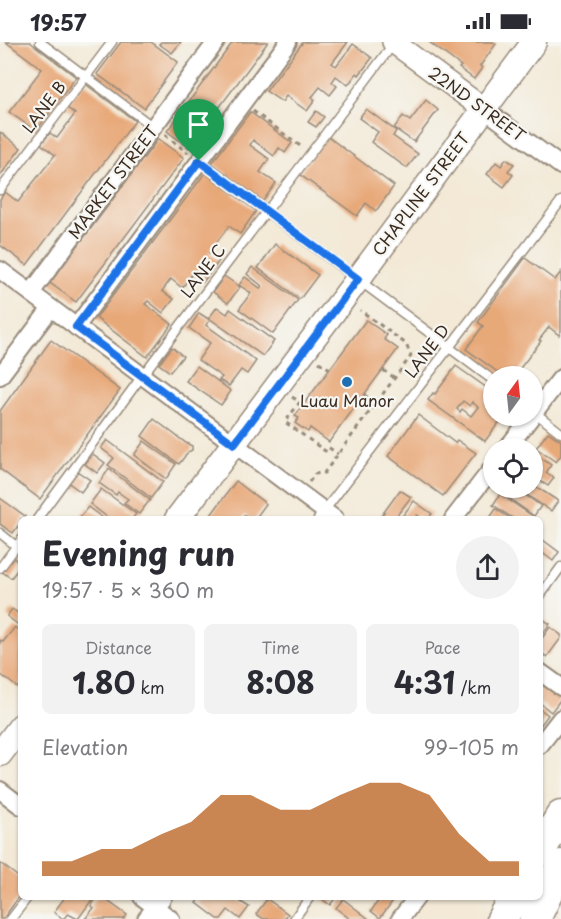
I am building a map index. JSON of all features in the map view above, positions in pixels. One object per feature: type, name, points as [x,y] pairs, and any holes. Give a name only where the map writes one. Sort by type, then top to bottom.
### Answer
[{"type":"highway","points":[[543,846],[561,816]]},
{"type":"highway","points":[[535,919],[561,865]]},
{"type":"highway","points":[[502,919],[512,900]]},
{"type":"main road","name":"CHAPLINE STREET","points":[[179,516],[534,42]]},
{"type":"main road","points":[[0,754],[18,730]]},
{"type":"street","name":"MARKET STREET","points":[[30,293],[216,42]]},
{"type":"street","points":[[76,327],[288,42]]},
{"type":"street","name":"22ND STREET","points":[[393,42],[561,166]]},
{"type":"street","points":[[0,270],[234,444],[325,516]]},
{"type":"street","points":[[0,376],[51,308]]},
{"type":"street","points":[[543,401],[561,378]]},
{"type":"street","points":[[515,438],[524,426]]},
{"type":"street","points":[[455,516],[483,480]]},
{"type":"street","points":[[543,674],[561,687]]},
{"type":"street","points":[[543,741],[561,718]]},
{"type":"street","points":[[0,790],[18,804]]},
{"type":"street","points":[[400,919],[415,900]]},
{"type":"street","points":[[151,905],[171,919]]},
{"type":"lane","points":[[39,42],[153,127]]},
{"type":"lane","name":"LANE B","points":[[0,190],[112,42]]},
{"type":"lane","name":"LANE C","points":[[39,516],[393,42]]},
{"type":"lane","points":[[199,161],[483,373]]},
{"type":"lane","name":"LANE D","points":[[325,516],[561,201]]},
{"type":"lane","points":[[543,421],[561,433]]},
{"type":"lane","points":[[0,533],[18,544]]},
{"type":"lane","points":[[0,568],[18,547]]},
{"type":"lane","points":[[543,592],[561,567]]},
{"type":"lane","points":[[11,919],[26,900]]},
{"type":"lane","points":[[294,919],[308,900]]},
{"type":"path","points":[[249,108],[310,154]]},
{"type":"path","points":[[153,127],[199,161]]},
{"type":"path","points":[[309,482],[315,474],[324,473],[411,356],[406,344],[357,307]]},
{"type":"path","points":[[317,360],[330,369]]},
{"type":"path","points":[[383,370],[394,378]]},
{"type":"path","points":[[364,395],[376,403]]},
{"type":"path","points":[[290,396],[300,402],[285,422],[325,451],[328,447],[338,454]]},
{"type":"building","points":[[6,42],[30,42],[76,77],[36,131],[9,112],[42,69]]},
{"type":"building","points":[[121,42],[151,42],[178,62],[144,108],[97,74]]},
{"type":"building","points":[[161,42],[181,42],[172,53],[159,44]]},
{"type":"building","points":[[233,42],[268,42],[189,148],[167,131]]},
{"type":"building","points":[[303,42],[348,42],[332,63],[336,66],[353,44],[372,58],[348,85],[336,76],[332,82],[337,86],[330,95],[320,87],[312,97],[315,100],[307,111],[286,96],[282,102],[266,91]]},
{"type":"building","points":[[429,42],[493,42],[496,44],[480,66],[482,68],[474,79]]},
{"type":"building","points":[[84,83],[135,121],[27,265],[0,245],[0,199],[5,192],[18,202],[55,155],[41,144],[50,133],[57,138],[75,114],[66,107]]},
{"type":"building","points":[[426,100],[438,110],[414,142],[394,128],[403,116],[410,121]]},
{"type":"building","points":[[366,109],[396,131],[393,136],[418,154],[407,168],[371,142],[378,132],[359,118]]},
{"type":"building","points":[[316,111],[324,117],[316,127],[308,122]]},
{"type":"building","points":[[250,112],[292,143],[285,153],[279,148],[274,156],[253,140],[250,145],[269,159],[260,172],[276,183],[263,201],[212,163]]},
{"type":"building","points":[[0,132],[21,148],[0,176]]},
{"type":"building","points":[[327,136],[394,186],[376,211],[366,203],[357,216],[299,174]]},
{"type":"building","points":[[158,139],[184,158],[76,302],[50,283]]},
{"type":"building","points":[[506,159],[514,164],[508,171],[513,175],[504,187],[487,174],[496,162],[501,166]]},
{"type":"building","points":[[205,173],[256,211],[240,234],[229,226],[219,239],[209,253],[219,261],[203,282],[192,274],[182,288],[171,279],[162,291],[174,299],[163,313],[148,301],[145,304],[172,324],[147,357],[96,318]]},
{"type":"building","points":[[275,244],[318,275],[300,299],[258,268]]},
{"type":"building","points":[[525,258],[555,280],[561,272],[561,331],[559,335],[549,327],[522,366],[489,366],[466,349],[483,326],[478,322]]},
{"type":"building","points":[[252,267],[298,300],[273,334],[239,309],[251,293],[239,285],[245,277],[260,288],[262,286],[247,274]]},
{"type":"building","points":[[224,276],[240,287],[228,303],[213,292]]},
{"type":"building","points":[[217,307],[227,314],[230,309],[274,341],[263,356],[209,318]]},
{"type":"building","points":[[199,313],[210,320],[206,325],[256,361],[247,374],[241,370],[229,386],[219,380],[222,377],[198,360],[210,343],[189,328]]},
{"type":"building","name":"Luau Manor","points":[[366,320],[387,335],[384,339],[398,349],[329,442],[310,428],[308,432],[295,423],[299,418],[295,416]]},
{"type":"building","points":[[51,340],[120,390],[40,499],[0,469],[0,411]]},
{"type":"building","points":[[172,347],[183,356],[170,372],[159,364]]},
{"type":"building","points":[[197,366],[231,391],[221,405],[186,381]]},
{"type":"building","points":[[456,366],[483,385],[483,426],[496,426],[487,438],[483,440],[428,400],[433,393],[435,394]],"holes":[[[463,401],[470,406],[472,402],[478,407],[471,416],[462,409],[460,412],[457,409]]]},
{"type":"building","points":[[418,415],[455,443],[457,440],[476,453],[443,496],[388,456]]},
{"type":"building","points":[[154,419],[192,446],[192,450],[179,464],[142,436]]},
{"type":"building","points":[[548,432],[561,441],[561,455],[556,462],[543,453],[543,439]]},
{"type":"building","points":[[107,440],[163,482],[151,498],[108,465],[114,458],[101,448]]},
{"type":"building","points":[[144,441],[176,464],[166,479],[134,455]]},
{"type":"building","points":[[93,454],[105,463],[97,473],[85,464]]},
{"type":"building","points":[[543,460],[551,465],[546,473],[554,478],[548,486],[543,483]]},
{"type":"building","points":[[109,469],[150,500],[139,514],[124,503],[128,499],[118,492],[116,495],[99,483]]},
{"type":"building","points":[[77,471],[90,480],[81,492],[69,483]]},
{"type":"building","points":[[236,481],[266,504],[257,516],[210,516]]},
{"type":"building","points":[[101,489],[136,514],[134,516],[106,516],[90,504]]},
{"type":"building","points":[[400,490],[411,497],[396,516],[381,516]]},
{"type":"building","points":[[543,491],[558,501],[551,511],[532,498],[543,498]]},
{"type":"building","points":[[0,498],[25,516],[18,516],[18,526],[13,533],[0,524]]},
{"type":"building","points":[[497,498],[506,498],[533,516],[510,516],[493,505]]},
{"type":"building","points":[[509,498],[529,498],[541,506],[534,516]]},
{"type":"building","points":[[414,501],[432,514],[430,516],[402,516]]},
{"type":"building","points":[[88,507],[100,516],[80,516]]},
{"type":"building","points":[[496,509],[506,516],[491,516]]},
{"type":"building","points":[[543,540],[559,552],[553,561],[543,553]]},
{"type":"building","points":[[12,557],[18,562],[18,569],[11,578],[1,571]]},
{"type":"building","points":[[12,609],[18,613],[18,625],[7,616]]},
{"type":"building","points":[[543,619],[550,624],[543,633]]},
{"type":"building","points":[[15,627],[18,630],[18,688],[0,674],[0,640],[3,642]]},
{"type":"building","points":[[550,627],[561,635],[547,657],[543,654],[543,637]]},
{"type":"building","points":[[543,683],[561,696],[551,712],[543,705]]},
{"type":"building","points":[[543,711],[548,715],[543,722]]},
{"type":"building","points":[[0,863],[18,877],[18,898],[3,919],[0,919]]},
{"type":"building","points":[[63,900],[92,900],[78,919],[68,914],[63,919],[54,912]]},
{"type":"building","points":[[95,900],[106,900],[127,915],[124,919],[85,919],[94,908],[91,906]]},
{"type":"building","points":[[199,900],[238,900],[249,907],[240,919],[228,910],[221,919],[218,919],[197,903]]},
{"type":"building","points":[[268,900],[288,914],[284,919],[264,919],[256,914]]},
{"type":"building","points":[[323,900],[334,900],[330,905]]},
{"type":"building","points":[[344,900],[369,919],[350,919],[336,908]]},
{"type":"building","points":[[379,900],[394,900],[380,918],[371,911]]},
{"type":"place","name":"Luau Manor","points":[[347,382]]},
{"type":"route","points":[[199,161],[358,279],[234,444],[76,327],[199,161]]}]
